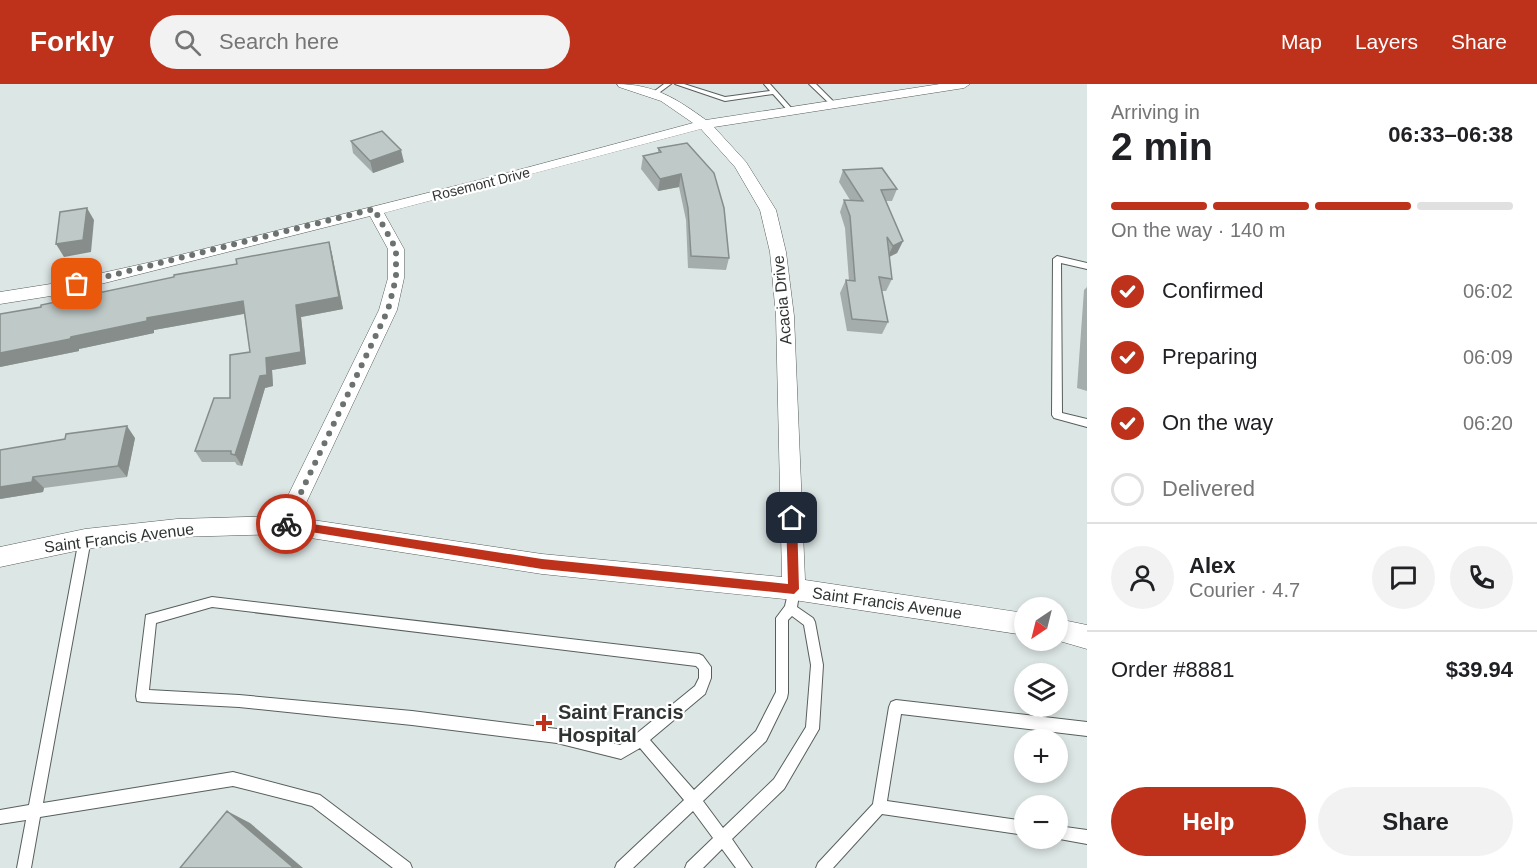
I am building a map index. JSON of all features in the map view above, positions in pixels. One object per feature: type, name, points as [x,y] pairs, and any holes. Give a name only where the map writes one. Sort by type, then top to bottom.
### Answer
[{"type":"street","name":"Acacia Drive","points":[[623,84],[661,89],[666,98],[704,124],[741,165],[768,210],[778,252],[785,316],[793,599]]},
{"type":"street","name":"Rosemont Drive","points":[[0,298],[57,289],[156,266],[374,209],[512,176],[704,124],[955,85]]},
{"type":"street","points":[[285,525],[388,310],[396,278],[396,249],[374,209]]},
{"type":"street","name":"Saint Francis Avenue","points":[[0,557],[85,539],[177,528],[285,525],[793,599],[1014,623]]},
{"type":"street","points":[[1068,632],[1087,637]]},
{"type":"lane","points":[[678,84],[724,99],[775,92]]},
{"type":"lane","points":[[767,84],[791,111]]},
{"type":"lane","points":[[812,84],[833,104]]},
{"type":"lane","points":[[1087,266],[1057,259],[1057,415],[1087,423]]},
{"type":"lane","points":[[24,868],[85,539]]},
{"type":"lane","points":[[622,868],[761,736],[782,693],[782,618],[793,599],[810,622],[817,665],[812,729],[779,784],[692,868]]},
{"type":"lane","points":[[212,602],[699,660],[705,667],[700,690],[641,739],[621,752],[557,736],[412,718],[239,701],[142,696],[150,618],[212,602]]},
{"type":"lane","points":[[823,868],[879,807],[896,707],[1087,729]]},
{"type":"lane","points":[[641,739],[694,801],[745,868]]},
{"type":"lane","points":[[0,817],[233,779],[315,800],[405,868]]},
{"type":"lane","points":[[879,807],[1014,827]]},
{"type":"lane","points":[[1068,834],[1087,837]]},
{"type":"building","points":[[382,131],[401,150],[370,161],[351,141]]},
{"type":"building","points":[[687,143],[714,173],[724,208],[729,258],[691,256],[688,208],[681,174],[660,179],[643,156],[661,152],[658,148]]},
{"type":"building","points":[[882,168],[897,189],[881,190],[903,241],[893,246],[887,237],[892,279],[879,277],[888,322],[852,319],[846,280],[855,281],[850,216],[844,200],[863,201],[843,170]]},
{"type":"building","points":[[87,208],[83,240],[56,244],[60,212]]},
{"type":"building","points":[[329,242],[339,297],[296,305],[301,352],[266,358],[267,375],[260,376],[235,455],[231,454],[231,451],[195,451],[214,398],[230,398],[230,355],[250,352],[243,301],[147,318],[147,321],[0,353],[0,314],[41,307],[41,305],[174,277],[174,275],[237,264],[236,259]]},
{"type":"building","points":[[127,426],[118,466],[33,477],[32,482],[0,487],[0,450],[65,439],[66,434]]},
{"type":"building","points":[[227,811],[294,868],[180,868]]},
{"type":"way so far","points":[[77,284],[156,266],[374,209],[396,249],[396,278],[388,310],[361,372],[286,524]]},
{"type":"place","name":"Saint Francis Hospital","points":[[544,723]]},
{"type":"route","points":[[286,524],[542,564],[794,589],[792,518]]}]
